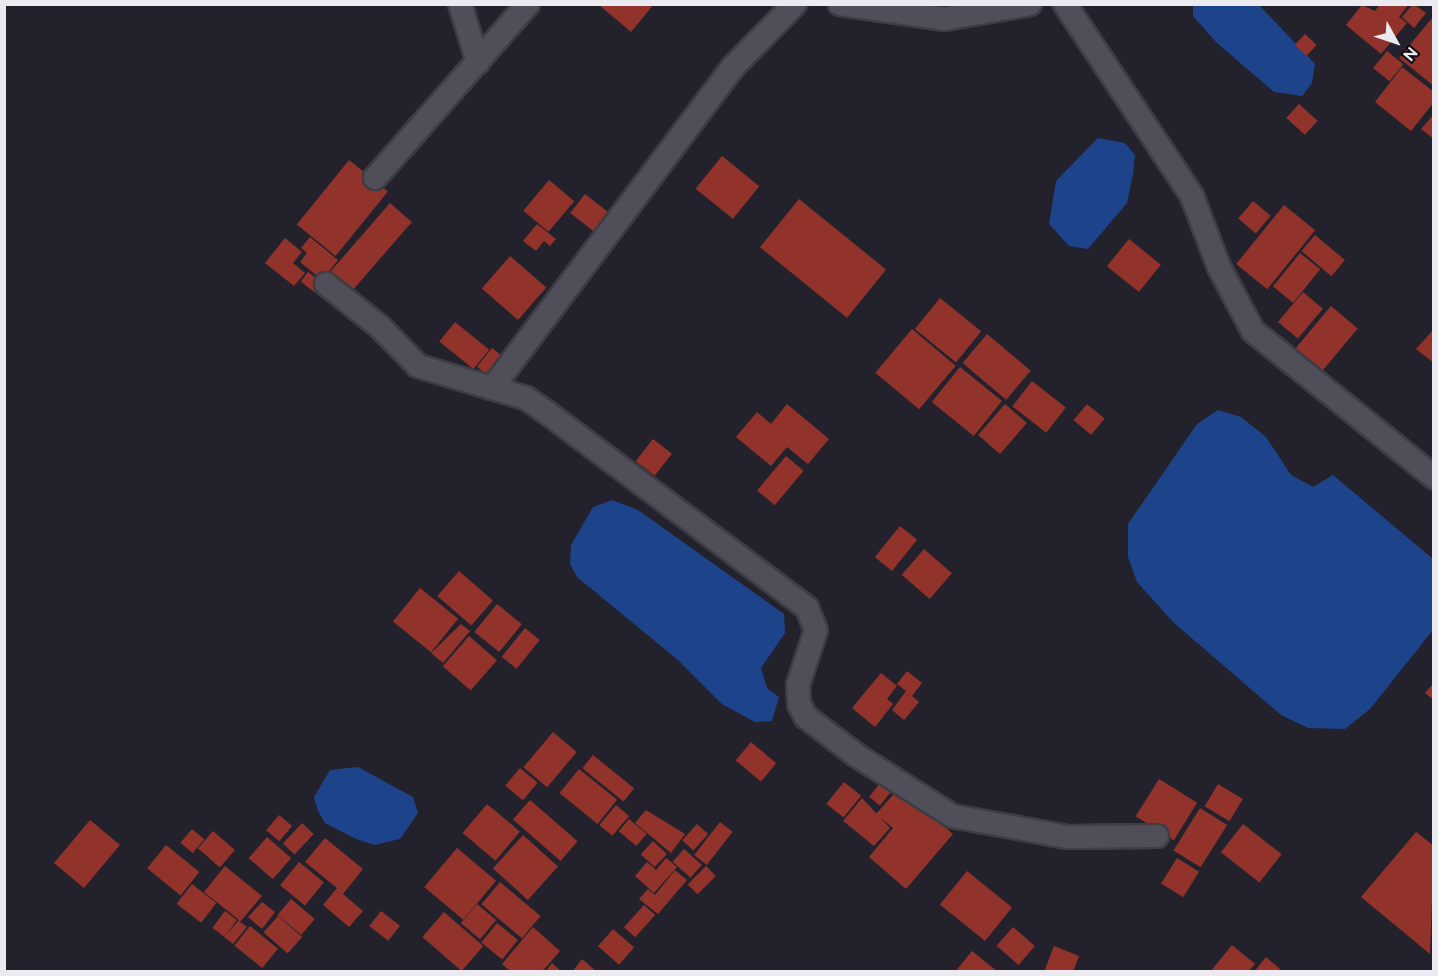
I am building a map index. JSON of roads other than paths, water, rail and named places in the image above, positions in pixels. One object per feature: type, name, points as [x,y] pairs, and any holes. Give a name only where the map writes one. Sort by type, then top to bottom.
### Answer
[{"type":"street","points":[[460,4],[478,62]]},
{"type":"street","points":[[375,178],[528,4]]},
{"type":"street","points":[[492,388],[733,67],[795,4]]},
{"type":"street","points":[[840,4],[944,19],[1030,4]]},
{"type":"street","points":[[1065,4],[1192,196],[1219,267],[1252,331],[1434,477]]},
{"type":"street","points":[[326,284],[380,327],[418,366],[526,398],[807,608],[816,630],[798,685],[800,704],[806,717],[856,754],[952,816],[1068,837],[1157,836]]},
{"type":"water","points":[[1193,5],[1259,5],[1315,64],[1312,83],[1302,96],[1274,92],[1216,42],[1193,16]]},
{"type":"water","points":[[1098,138],[1125,143],[1135,155],[1127,203],[1088,249],[1069,246],[1049,224],[1056,181]]},
{"type":"water","points":[[1218,410],[1241,417],[1266,437],[1291,475],[1313,487],[1333,475],[1433,559],[1433,630],[1370,709],[1345,729],[1308,728],[1281,715],[1174,623],[1137,582],[1128,557],[1128,524],[1197,424]]},
{"type":"water","points":[[612,500],[638,510],[784,614],[785,633],[761,668],[767,688],[779,697],[772,721],[755,722],[722,704],[678,660],[577,577],[570,564],[571,545],[593,507]]},
{"type":"water","points":[[358,767],[413,797],[418,813],[400,839],[374,845],[354,838],[325,823],[318,811],[314,797],[330,770]]}]
